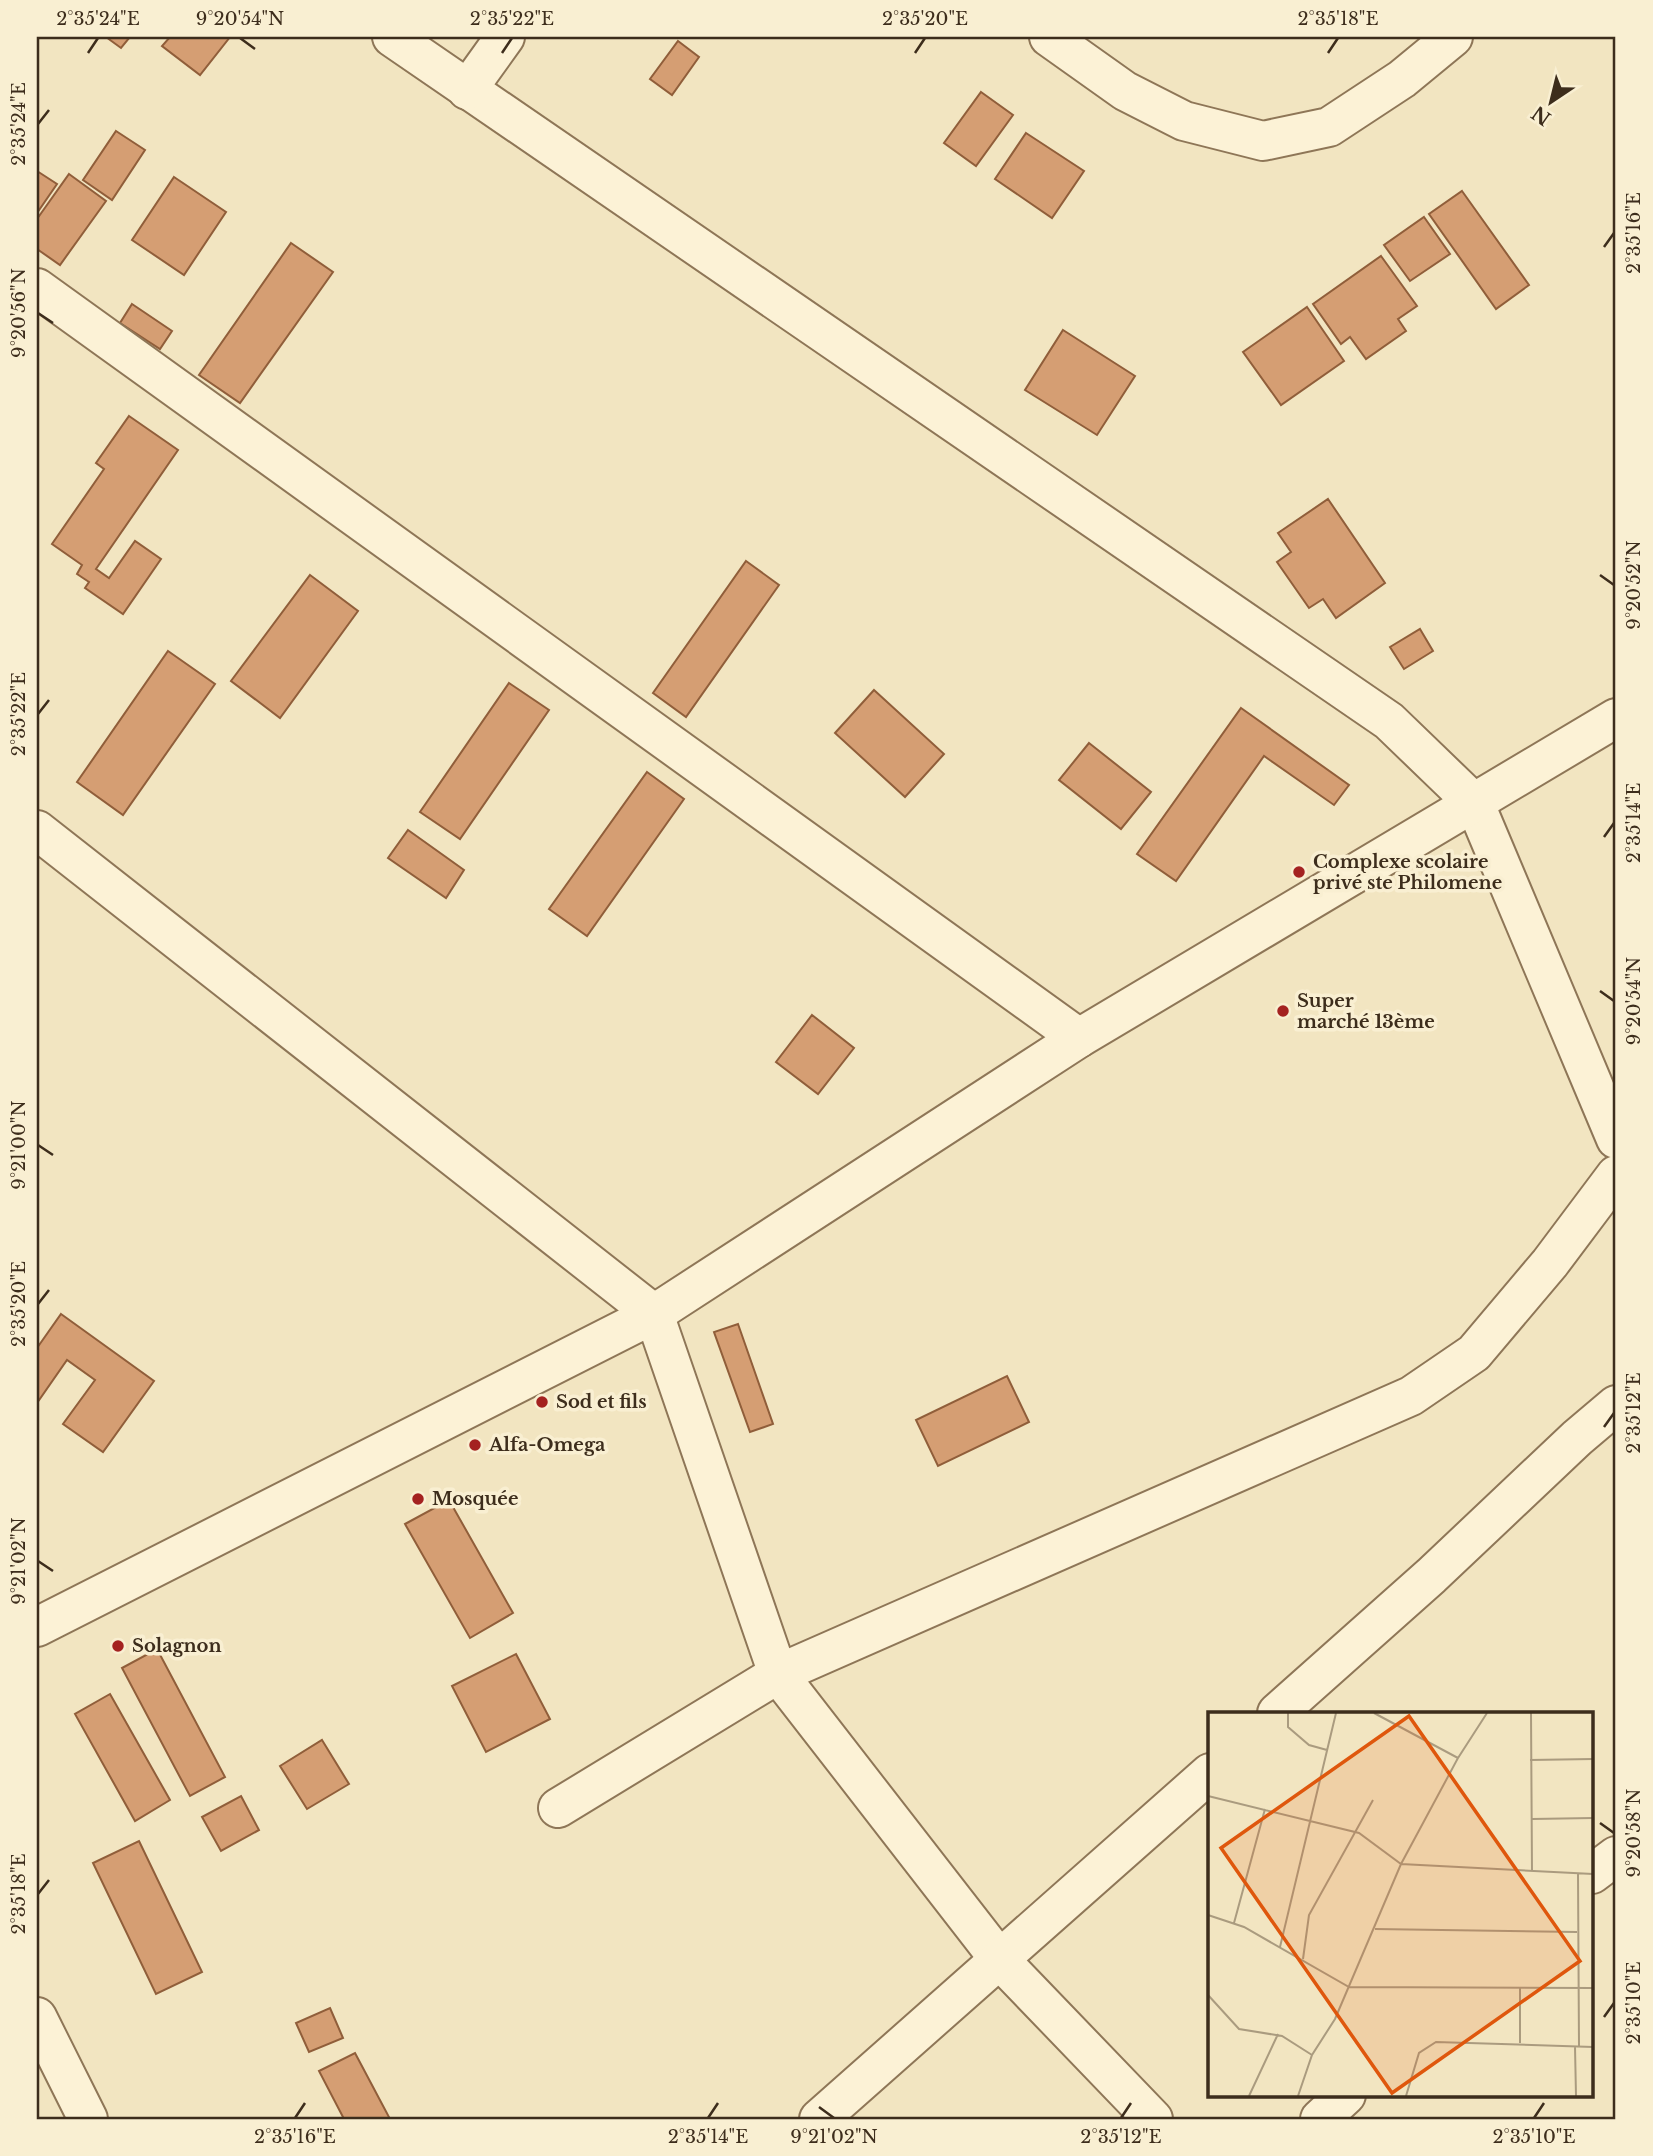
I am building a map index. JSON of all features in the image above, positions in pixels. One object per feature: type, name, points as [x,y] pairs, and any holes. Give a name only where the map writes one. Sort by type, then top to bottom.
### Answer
[{"type":"street","points":[[392,37],[1389,721],[1475,804],[1616,1139]]},
{"type":"street","points":[[467,90],[505,37]]},
{"type":"street","points":[[1049,37],[1125,91],[1184,121],[1263,141],[1329,127],[1402,79],[1453,37]]},
{"type":"street","points":[[37,288],[1079,1038]]},
{"type":"street","points":[[37,1627],[654,1314],[1079,1038],[1616,718]]},
{"type":"street","points":[[37,830],[654,1314],[778,1674],[1000,1960],[1153,2119]]},
{"type":"street","points":[[558,1808],[778,1674],[1411,1396],[1474,1353],[1550,1263],[1616,1175]]},
{"type":"street","points":[[1278,1712],[1431,1576],[1577,1438],[1616,1405]]},
{"type":"street","points":[[819,2119],[1208,1775]]},
{"type":"street","points":[[1594,1872],[1616,1856]]},
{"type":"street","points":[[37,2017],[88,2119]]},
{"type":"street","points":[[1320,2119],[1345,2096]]},
{"type":"building","points":[[106,37],[130,37],[121,48]]},
{"type":"building","points":[[170,37],[230,37],[200,75],[162,46]]},
{"type":"building","points":[[678,41],[699,57],[672,95],[650,79]]},
{"type":"building","points":[[981,92],[1013,115],[976,166],[944,143]]},
{"type":"building","points":[[116,131],[145,150],[112,200],[83,180]]},
{"type":"building","points":[[1026,133],[1084,171],[1052,218],[995,179]]},
{"type":"building","points":[[37,171],[57,184],[37,213]]},
{"type":"building","points":[[69,174],[106,201],[60,265],[37,249],[37,219]]},
{"type":"building","points":[[174,177],[226,212],[184,275],[132,240]]},
{"type":"building","points":[[1462,191],[1529,285],[1496,309],[1429,214]]},
{"type":"building","points":[[1424,217],[1450,254],[1410,281],[1384,245]]},
{"type":"building","points":[[291,243],[333,272],[240,403],[199,375]]},
{"type":"building","points":[[1381,256],[1417,306],[1398,319],[1406,331],[1366,359],[1350,337],[1341,344],[1313,304]]},
{"type":"building","points":[[132,304],[172,331],[160,349],[120,323]]},
{"type":"building","points":[[1307,307],[1344,361],[1281,405],[1243,352]]},
{"type":"building","points":[[1063,330],[1135,376],[1097,435],[1025,390]]},
{"type":"building","points":[[129,416],[178,450],[96,569],[109,578],[135,541],[161,559],[123,614],[85,588],[89,582],[77,574],[82,565],[52,544],[104,469],[96,463]]},
{"type":"building","points":[[1328,499],[1385,583],[1336,618],[1323,599],[1309,608],[1277,562],[1291,552],[1278,533]]},
{"type":"building","points":[[746,561],[779,585],[686,717],[653,693]]},
{"type":"building","points":[[310,575],[358,611],[280,718],[231,681]]},
{"type":"building","points":[[1420,629],[1433,651],[1404,669],[1390,647]]},
{"type":"building","points":[[168,651],[215,684],[123,815],[77,782]]},
{"type":"building","points":[[509,683],[549,710],[460,839],[420,812]]},
{"type":"building","points":[[874,690],[944,754],[905,797],[835,733]]},
{"type":"building","points":[[1241,708],[1349,785],[1334,805],[1264,756],[1176,881],[1137,854]]},
{"type":"building","points":[[1089,743],[1151,792],[1121,829],[1059,780]]},
{"type":"building","points":[[647,772],[684,799],[587,936],[549,909]]},
{"type":"building","points":[[408,830],[464,870],[446,898],[388,858]]},
{"type":"building","points":[[812,1015],[854,1048],[818,1094],[776,1062]]},
{"type":"building","points":[[61,1314],[154,1381],[103,1452],[63,1424],[95,1380],[67,1360],[37,1403],[37,1348]]},
{"type":"building","points":[[738,1324],[773,1424],[750,1432],[714,1332]]},
{"type":"building","points":[[1007,1376],[1029,1422],[938,1466],[916,1420]]},
{"type":"building","points":[[449,1500],[513,1613],[470,1638],[405,1524]]},
{"type":"building","points":[[157,1649],[225,1777],[190,1796],[122,1668]]},
{"type":"building","points":[[516,1654],[550,1719],[486,1752],[452,1686]]},
{"type":"building","points":[[110,1694],[170,1800],[135,1821],[75,1714]]},
{"type":"building","points":[[322,1740],[349,1784],[307,1809],[280,1766]]},
{"type":"building","points":[[241,1796],[259,1830],[221,1851],[202,1817]]},
{"type":"building","points":[[139,1841],[202,1972],[156,1994],[93,1863]]},
{"type":"building","points":[[330,2008],[343,2038],[309,2052],[296,2023]]},
{"type":"building","points":[[355,2053],[390,2119],[344,2119],[319,2071]]},
{"type":"place","name":"Complexe scolaire privé ste Philomene","points":[[1299,872]]},
{"type":"place","name":"Super marché 13ème","points":[[1283,1011]]},
{"type":"place","name":"Sod et fils","points":[[542,1402]]},
{"type":"place","name":"Alfa-Omega","points":[[475,1445]]},
{"type":"place","name":"Mosquée","points":[[418,1499]]},
{"type":"place","name":"Solagnon","points":[[118,1646]]}]
